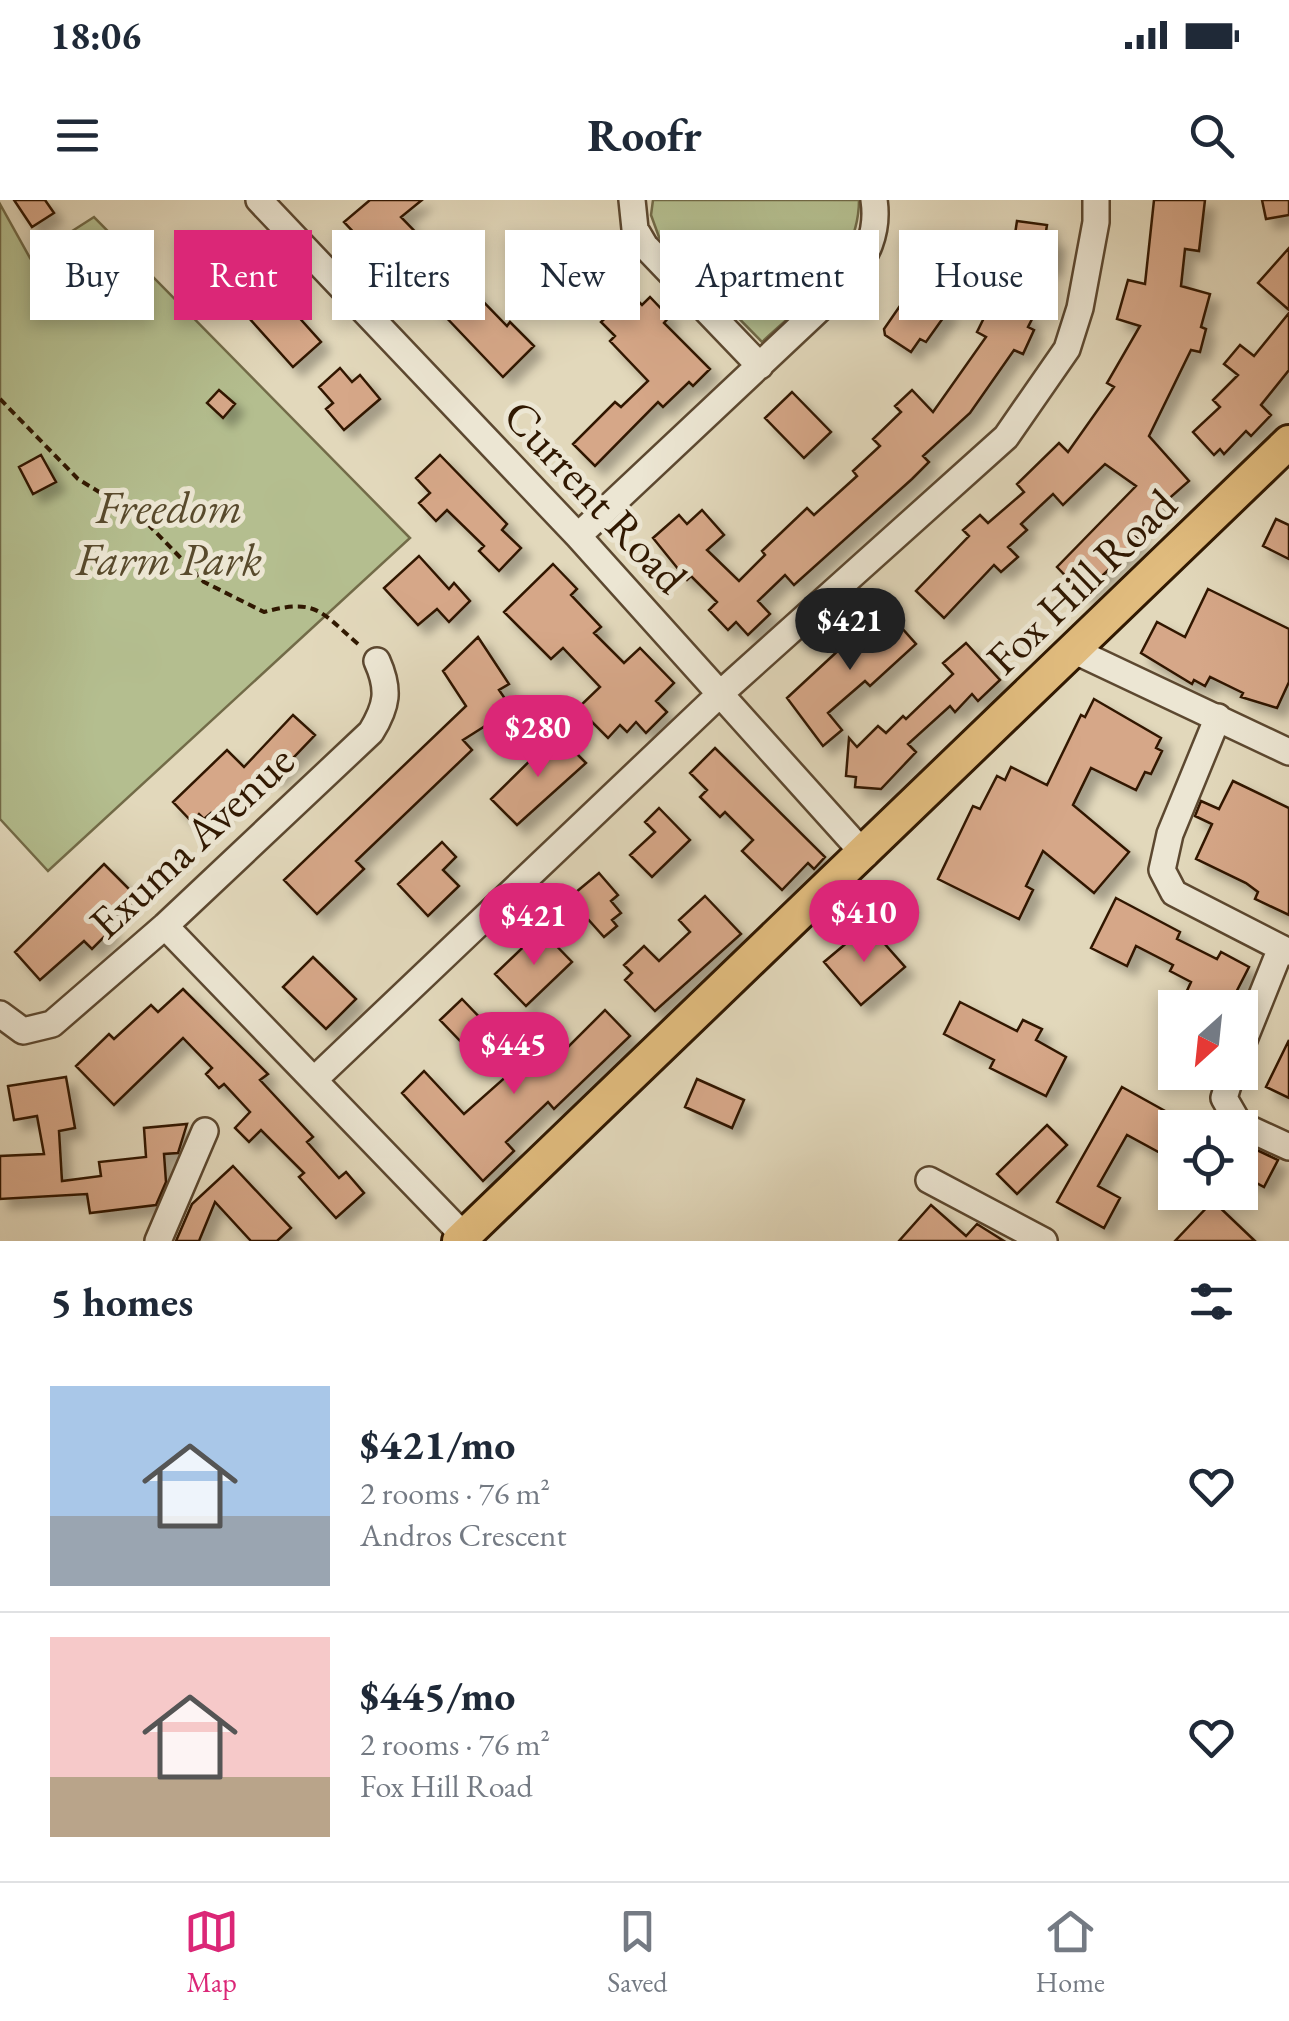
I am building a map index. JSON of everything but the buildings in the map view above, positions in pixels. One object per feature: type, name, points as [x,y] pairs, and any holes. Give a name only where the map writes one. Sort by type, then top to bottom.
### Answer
[{"type":"main road","name":"Fox Hill Road","points":[[462,1238],[865,855],[1289,442]]},
{"type":"street","points":[[632,200],[634,230],[646,246],[760,366]]},
{"type":"street","points":[[578,536],[830,302],[870,248],[876,214],[874,200]]},
{"type":"street","points":[[314,1080],[721,694],[1006,437],[1067,349],[1080,308],[1096,222],[1096,200]]},
{"type":"street","name":"Current Road","points":[[275,206],[865,855]]},
{"type":"street","points":[[1074,650],[1289,752]]},
{"type":"street","name":"Exuma Avenue","points":[[0,1014],[23,1031],[52,1024],[165,926],[371,732],[386,708],[387,683],[377,661]]},
{"type":"street","points":[[1218,717],[1170,834],[1162,870],[1174,893],[1285,950],[1258,1010]]},
{"type":"street","points":[[165,926],[462,1238]]},
{"type":"street","points":[[1226,1090],[1224,1098],[1240,1124],[1289,1147]]},
{"type":"street","points":[[158,1241],[197,1158],[205,1131]]},
{"type":"street","points":[[929,1180],[1044,1241]]},
{"type":"path","points":[[0,400],[78,479],[142,519],[204,582],[264,612],[296,603],[320,611],[377,661]]},
{"type":"green space","points":[[653,200],[859,200],[855,230],[660,230],[660,238],[651,215]]},
{"type":"green space","name":"Freedom Farm Park","points":[[0,204],[30,258],[30,320],[154,320],[154,278],[174,298],[174,320],[195,320],[410,538],[48,871],[0,819]]},
{"type":"green space","name":"Freedom Farm Park","points":[[94,217],[107,230],[74,230]]},
{"type":"green space","points":[[740,320],[786,320],[762,342]]}]
